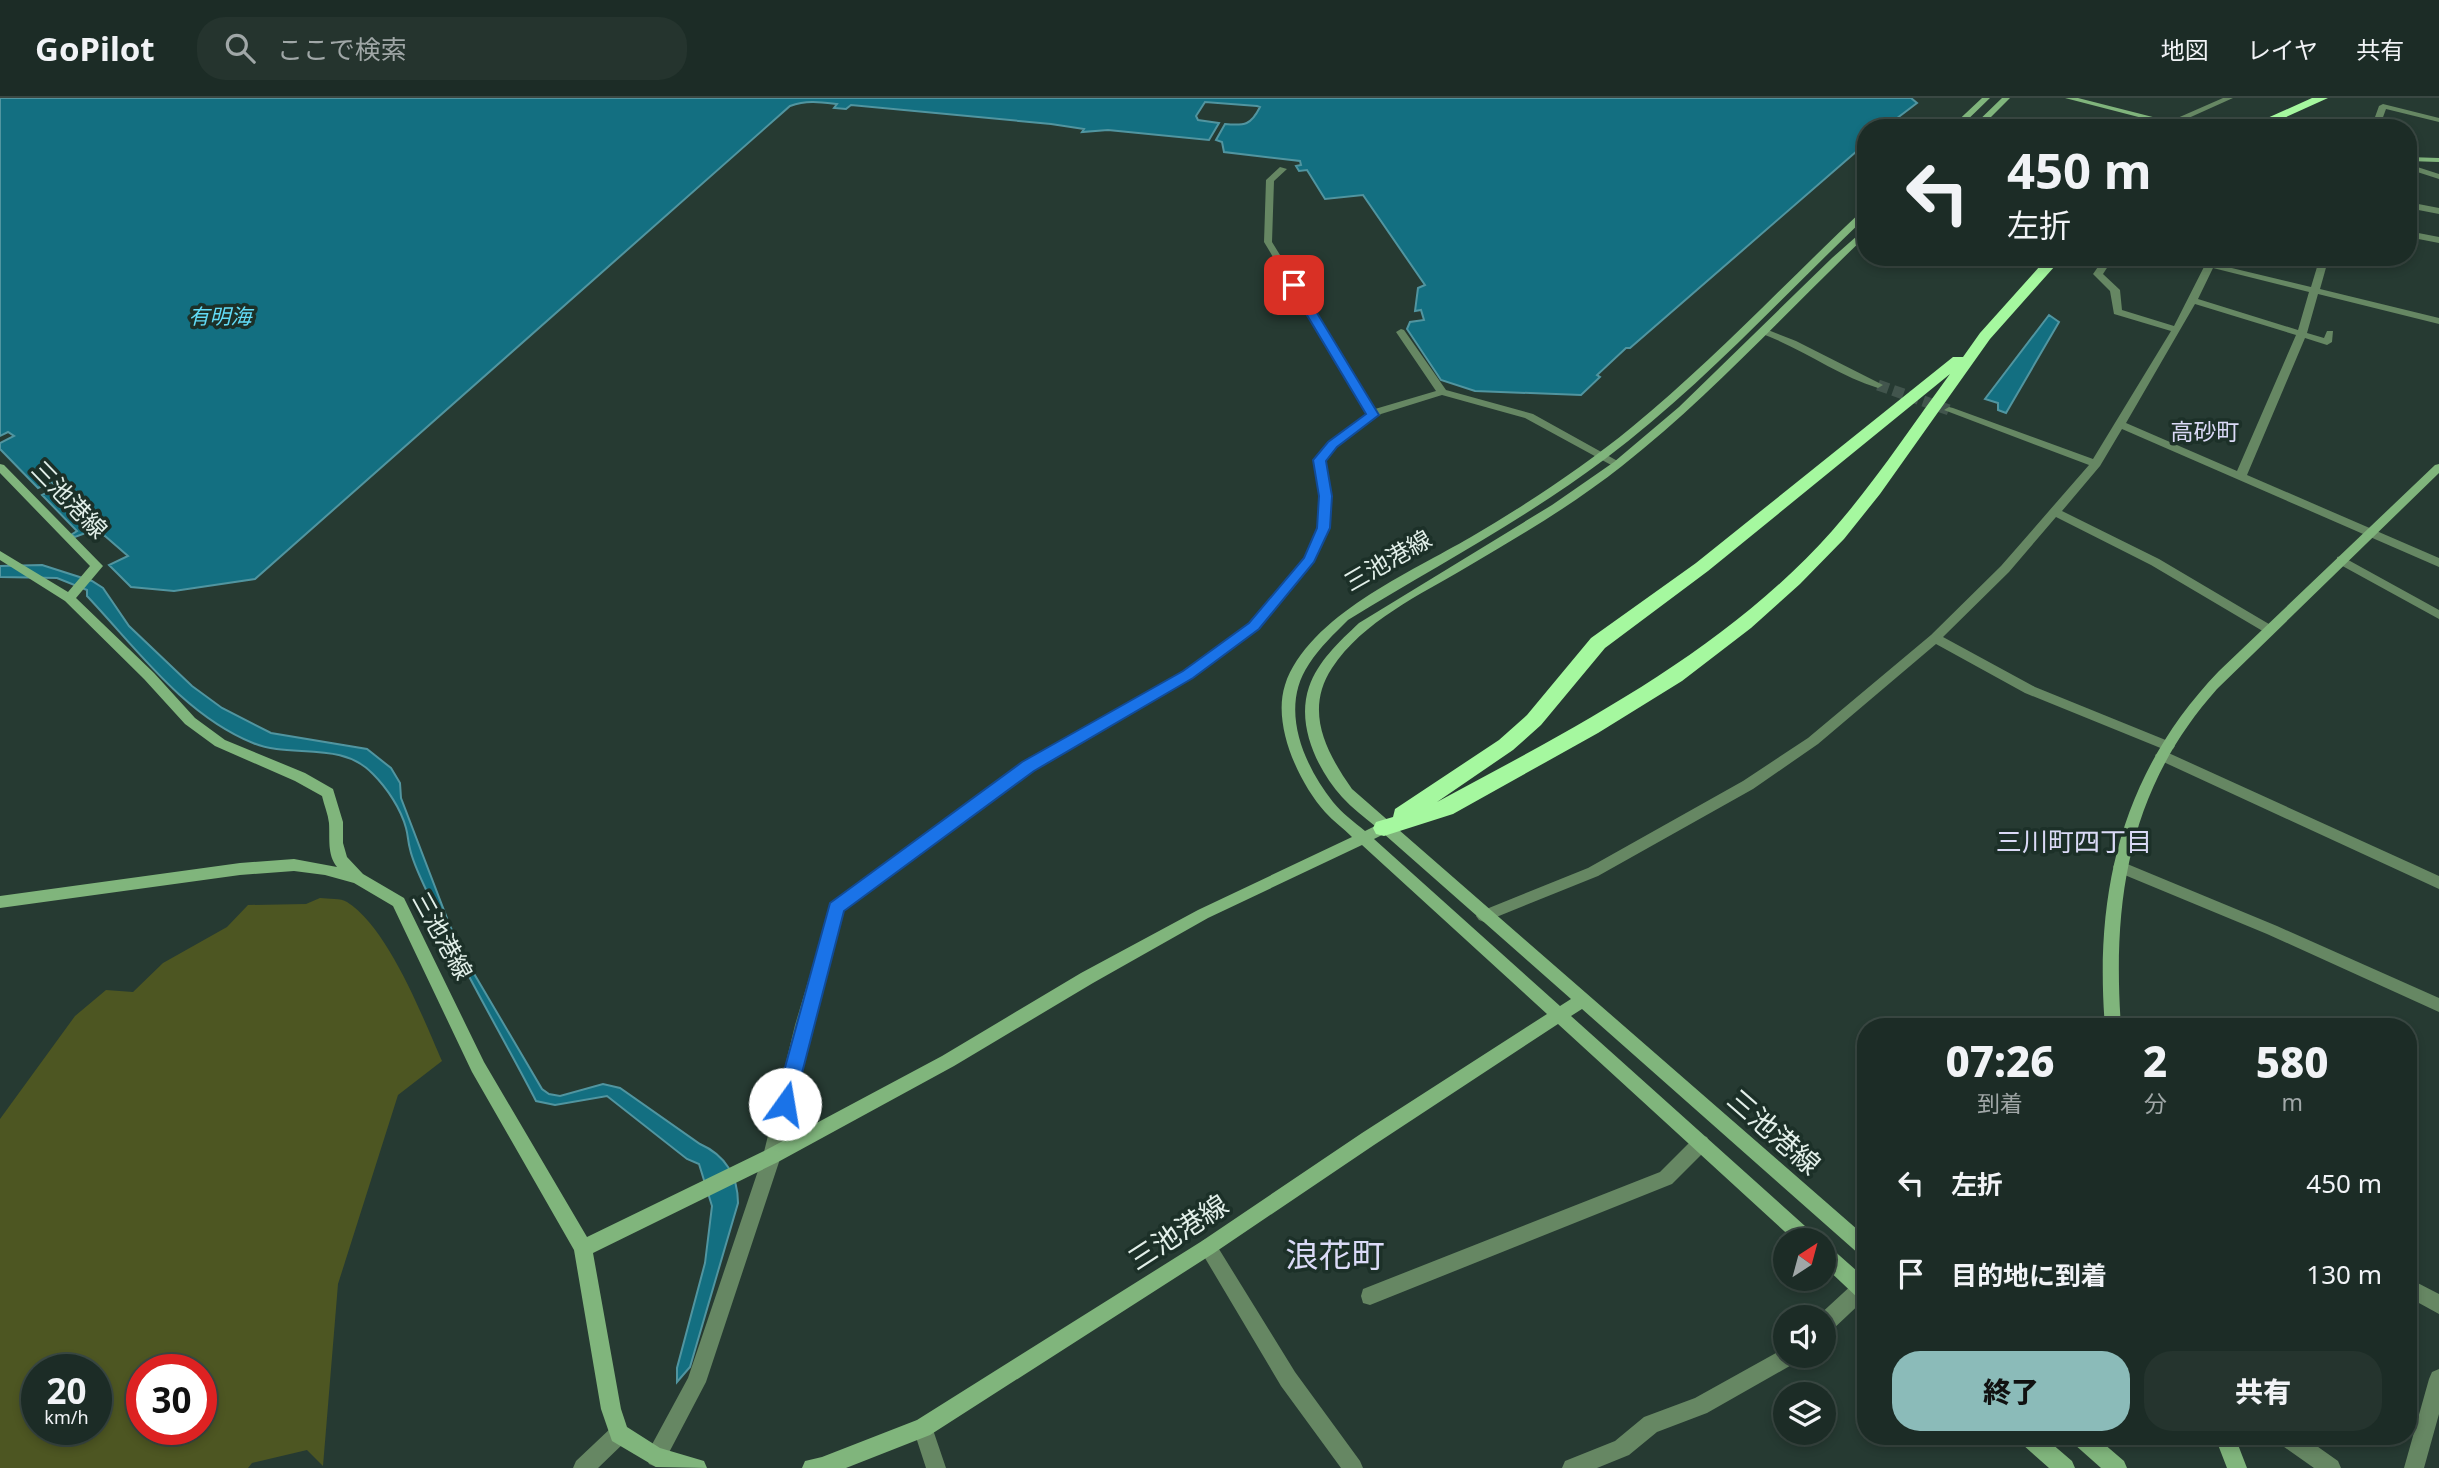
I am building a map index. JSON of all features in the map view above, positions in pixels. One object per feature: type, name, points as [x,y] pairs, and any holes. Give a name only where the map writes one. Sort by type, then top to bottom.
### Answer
[{"type":"highway","points":[[2272,119],[2322,98]]},
{"type":"highway","points":[[1384,828],[1445,808],[1591,728],[1675,676],[1744,624],[1794,580],[1838,535],[1874,490],[1985,336],[2048,266]]},
{"type":"highway","points":[[1384,828],[1506,745],[1534,720],[1598,643],[1712,559],[1926,387],[1985,336]]},
{"type":"main road","points":[[1964,119],[1986,98]]},
{"type":"main road","points":[[1984,119],[2006,98]]},
{"type":"main road","points":[[2069,98],[2154,119]]},
{"type":"main road","points":[[2417,159],[2439,160]]},
{"type":"main road","name":"三池港線","points":[[1795,1228],[1329,807],[1305,773],[1290,739],[1287,707],[1294,681],[1306,656],[1323,635],[1344,617],[1511,520],[1601,457],[1681,390],[1857,221]]},
{"type":"main road","name":"三池港線","points":[[1857,240],[1698,397],[1617,464],[1524,530],[1363,626],[1341,645],[1326,664],[1315,688],[1310,711],[1313,737],[1325,765],[1339,784],[1384,828],[1857,1241]]},
{"type":"main road","name":"三池港線","points":[[0,467],[97,566],[69,598],[149,676],[190,721],[220,743],[300,777],[328,793],[336,822],[336,843],[340,860],[358,878],[399,902],[478,1067],[583,1248],[611,1409],[619,1434]]},
{"type":"main road","points":[[2112,1018],[2109,981],[2110,922],[2120,867],[2137,809],[2165,751],[2192,710],[2341,560],[2439,467]]},
{"type":"main road","points":[[0,555],[69,598]]},
{"type":"main road","points":[[583,1248],[772,1156],[948,1061],[1087,978],[1203,914],[1384,828]]},
{"type":"main road","points":[[0,902],[240,869],[280,866],[325,869],[358,878]]},
{"type":"main road","name":"三池港線","points":[[812,1468],[923,1427],[1208,1248],[1368,1139],[1581,1001]]},
{"type":"main road","points":[[1836,1265],[1857,1284]]},
{"type":"main road","points":[[619,1434],[656,1457],[697,1468]]},
{"type":"main road","points":[[2038,1445],[2065,1468]]},
{"type":"main road","points":[[2090,1445],[2117,1468]]},
{"type":"main road","points":[[2228,1445],[2237,1468]]},
{"type":"street","points":[[2179,119],[2229,98]]},
{"type":"street","points":[[2378,119],[2383,106],[2439,120]]},
{"type":"street","points":[[2417,169],[2439,177]]},
{"type":"street","points":[[1283,170],[1270,180],[1268,242],[1373,415]]},
{"type":"street","points":[[2417,207],[2439,211]]},
{"type":"street","points":[[2417,236],[2439,240]]},
{"type":"street","points":[[2104,266],[2098,274],[2115,290],[2117,312],[2177,330]]},
{"type":"street","points":[[1484,916],[1594,872],[1748,785],[1813,741],[1935,638],[2005,569],[2096,464],[2177,330],[2209,266]]},
{"type":"street","points":[[2229,266],[2313,291],[2439,321]]},
{"type":"street","points":[[2241,475],[2301,335],[2322,266]]},
{"type":"street","points":[[2192,300],[2328,342],[2330,333]]},
{"type":"street","points":[[1763,331],[1806,347],[1850,374],[1878,385]]},
{"type":"street","points":[[1401,332],[1442,392]]},
{"type":"street","points":[[656,1457],[696,1382],[772,1156],[803,1025],[836,908],[1028,766],[1188,674],[1254,626],[1310,559],[1324,528],[1325,496],[1319,460],[1332,445],[1373,415],[1442,392],[1529,415],[1617,464]]},
{"type":"street","points":[[1949,410],[2096,464]]},
{"type":"street","points":[[2122,425],[2439,563]]},
{"type":"street","points":[[2055,512],[2155,562],[2270,630]]},
{"type":"street","points":[[2341,560],[2439,615]]},
{"type":"street","points":[[1935,638],[2030,690],[2165,751],[2439,883]]},
{"type":"street","points":[[2120,867],[2272,930],[2439,1005]]},
{"type":"street","points":[[1370,1297],[1666,1178],[1701,1143]]},
{"type":"street","points":[[1208,1248],[1288,1379],[1353,1468]]},
{"type":"street","points":[[2417,1292],[2439,1305]]},
{"type":"street","points":[[1836,1314],[1857,1296]]},
{"type":"street","points":[[1572,1468],[1622,1448],[1651,1424],[1700,1406],[1773,1365]]},
{"type":"street","points":[[2414,1468],[2439,1379]]},
{"type":"street","points":[[923,1427],[936,1468]]},
{"type":"street","points":[[583,1468],[619,1434]]},
{"type":"street","points":[[2298,1445],[2331,1468]]},
{"type":"green space","points":[[320,898],[347,902],[377,932],[390,952],[442,1061],[398,1095],[338,1284],[323,1466],[307,1450],[252,1463],[248,1468],[0,1468],[0,1119],[75,1016],[106,990],[133,992],[163,963],[227,927],[248,905],[306,904]]},
{"type":"water","name":"有明海","points":[[0,98],[1911,98],[1917,103],[1896,119],[1857,119],[1857,151],[1630,348],[1626,348],[1597,375],[1600,377],[1581,395],[1475,391],[1441,380],[1407,329],[1410,322],[1424,320],[1421,310],[1415,311],[1418,288],[1425,285],[1363,195],[1325,199],[1307,170],[1299,171],[1296,166],[1301,165],[1300,161],[1224,152],[1222,142],[1216,140],[1225,124],[1247,123],[1254,118],[1260,107],[1205,102],[1196,116],[1198,120],[1219,123],[1209,140],[1108,130],[1082,132],[1084,129],[1051,124],[851,105],[846,109],[834,108],[837,104],[808,102],[790,106],[255,579],[174,591],[131,587],[109,565],[128,556],[105,536],[96,536],[91,531],[75,537],[71,535],[77,531],[42,495],[58,487],[51,482],[38,488],[0,449],[0,443],[14,436],[8,432],[0,436]]},
{"type":"water","points":[[2049,315],[2059,322],[2006,413],[1998,410],[1998,403],[1985,399]]},
{"type":"water","points":[[42,565],[92,581],[103,588],[129,626],[192,686],[222,708],[271,733],[367,749],[391,768],[400,783],[401,798],[450,926],[466,960],[542,1089],[549,1094],[560,1096],[603,1084],[620,1088],[723,1160],[733,1175],[738,1203],[690,1367],[677,1382],[677,1368],[705,1263],[712,1206],[699,1164],[687,1159],[607,1096],[555,1105],[536,1101],[432,903],[414,863],[401,814],[373,774],[346,757],[331,753],[267,748],[228,731],[205,716],[163,679],[87,596],[87,590],[57,578],[0,577],[0,566]]},
{"type":"tunnel","points":[[1878,385],[1949,410]]},
{"type":"district","name":"高砂町","points":[[2205,432]]},
{"type":"district","name":"三川町四丁目","points":[[2074,842]]},
{"type":"district","name":"浪花町","points":[[1335,1255]]},
{"type":"route","points":[[785,1104],[803,1025],[836,908],[1028,766],[1188,674],[1254,626],[1310,559],[1324,528],[1325,496],[1319,460],[1332,445],[1373,415],[1294,285]]}]
